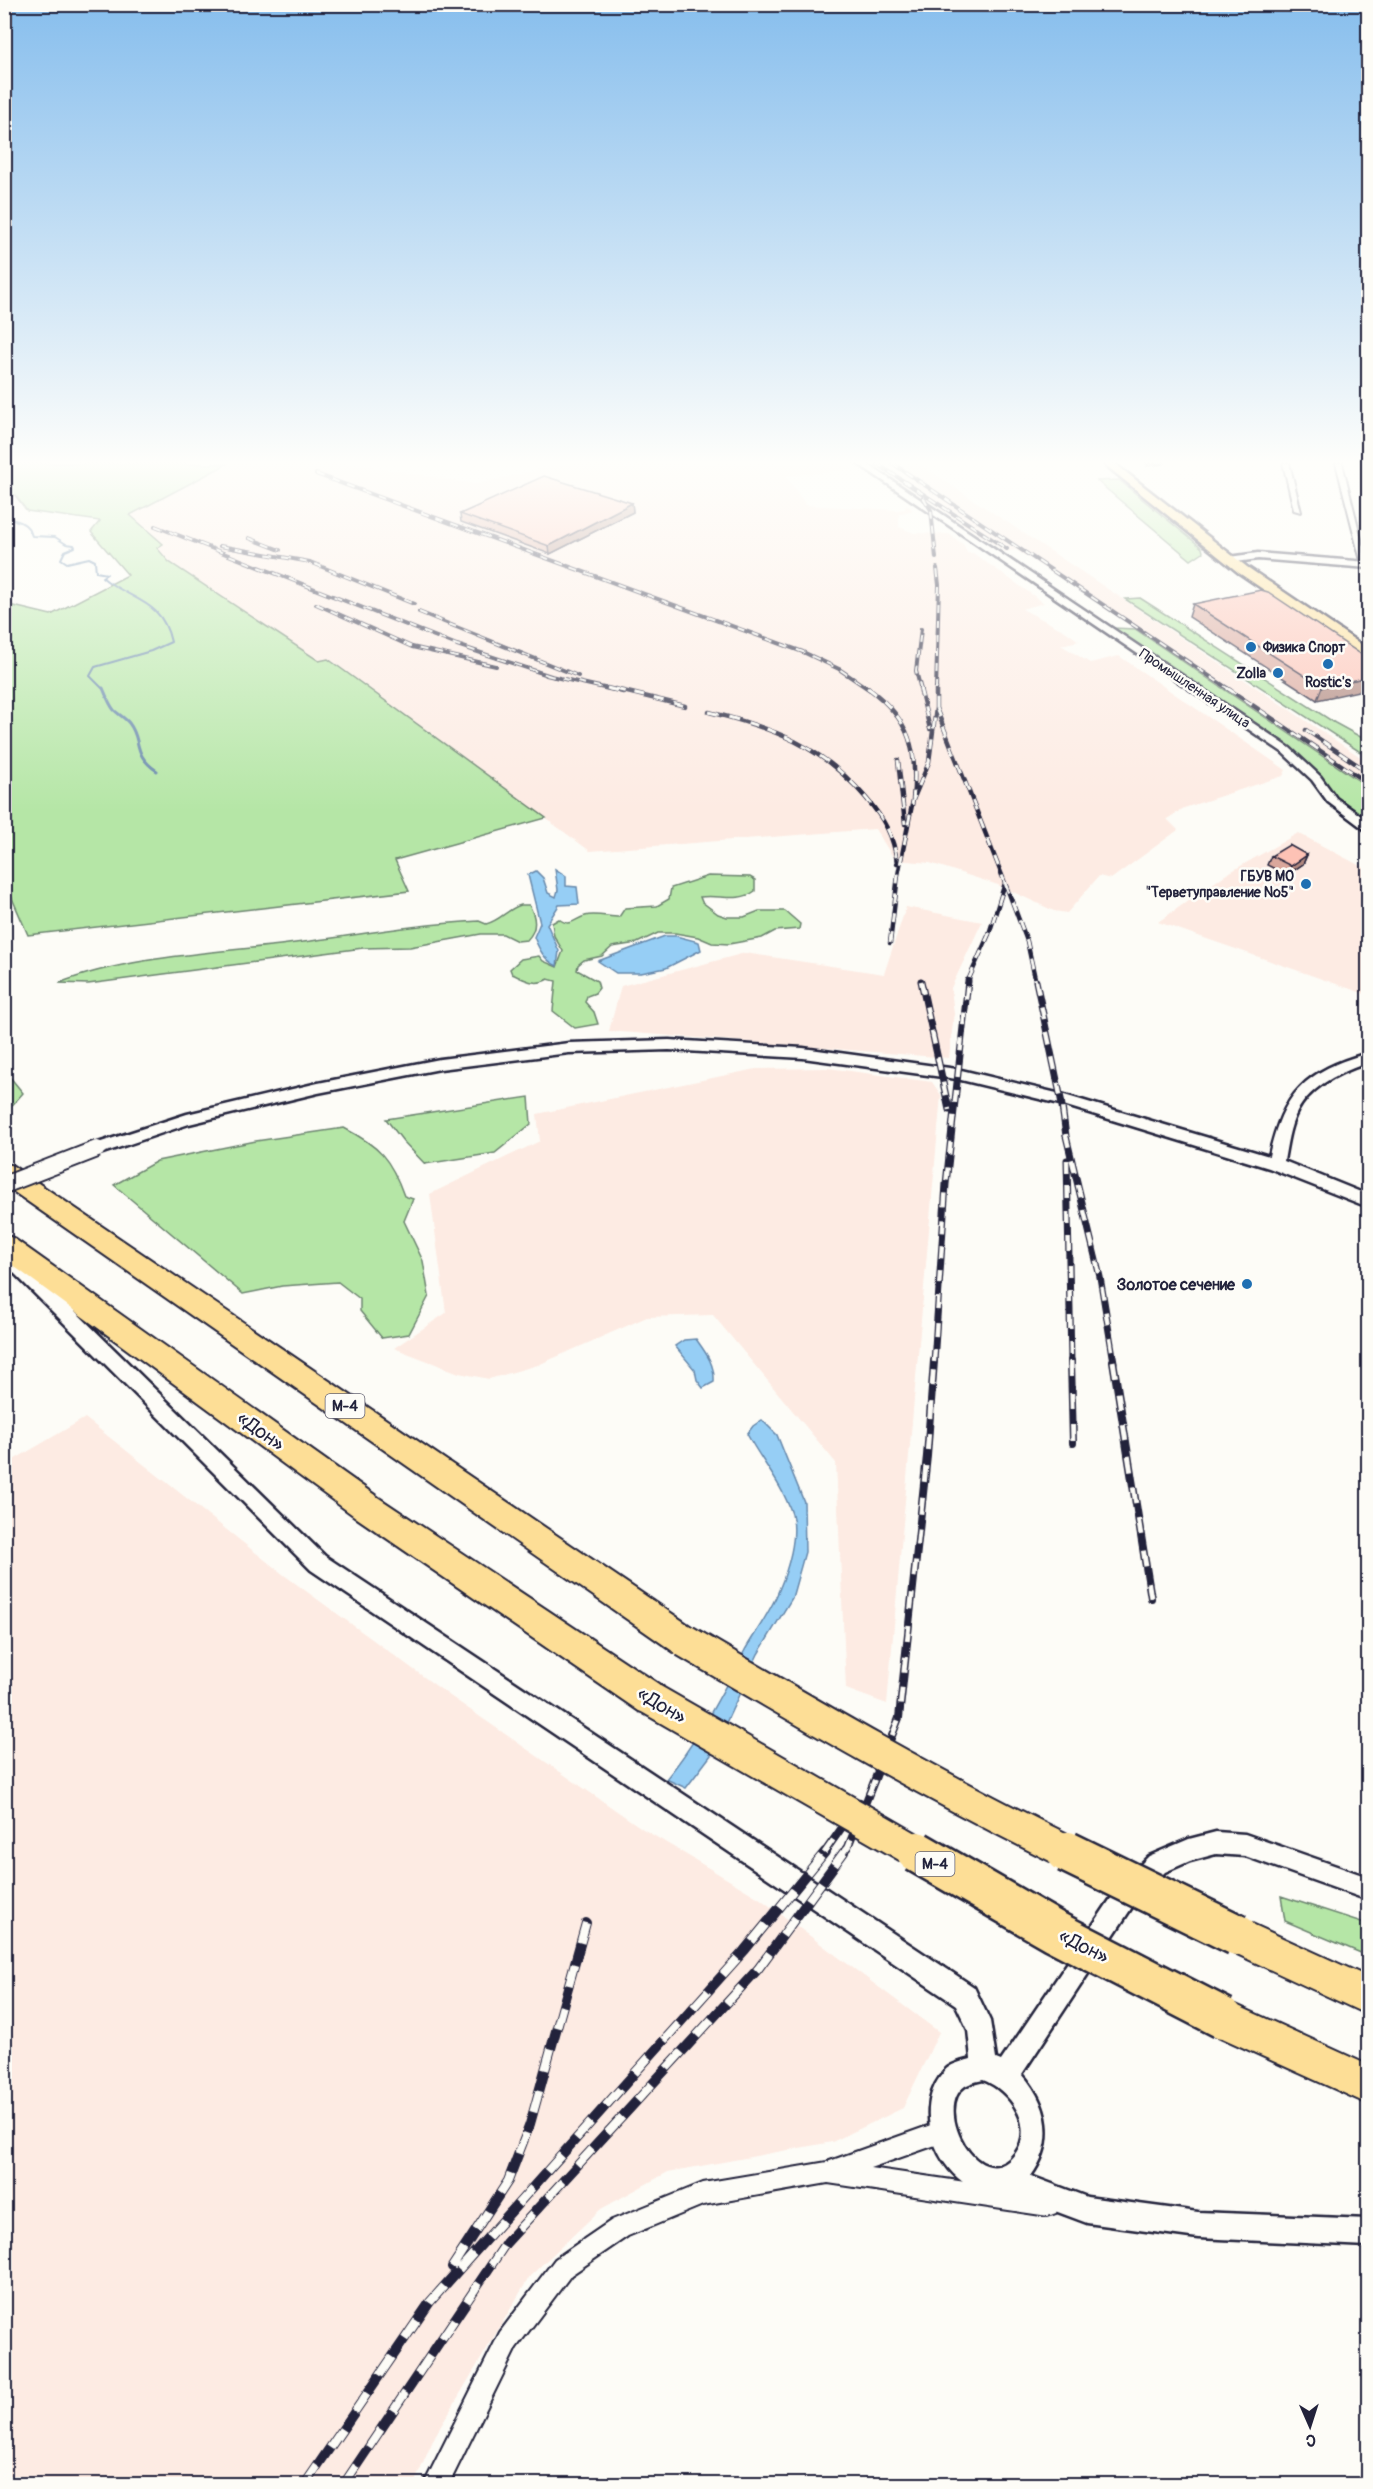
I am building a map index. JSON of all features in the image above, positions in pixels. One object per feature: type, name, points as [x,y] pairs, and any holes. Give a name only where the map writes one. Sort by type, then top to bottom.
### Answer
[{"type":"highway","name":"М-4","points":[[4,1172],[685,1641],[831,1727],[1016,1827],[1237,1935],[1368,1995]]},
{"type":"highway","name":"«Дон»","points":[[4,1245],[368,1508],[651,1700],[1054,1931],[1223,2018],[1368,2085]]},
{"type":"main road","points":[[1262,579],[1368,654]]},
{"type":"main road","points":[[1264,579],[1368,647]]},
{"type":"street","name":"Промышленная улица","points":[[1033,579],[1286,750],[1317,778],[1332,800],[1368,826]]},
{"type":"street","points":[[4,1185],[97,1149],[187,1119],[318,1088],[440,1064],[536,1051],[628,1045],[669,1045],[802,1053],[957,1074],[1061,1099],[1275,1164],[1368,1201]]},
{"type":"street","points":[[1275,1164],[1293,1104],[1310,1087],[1331,1072],[1368,1058]]},
{"type":"street","points":[[4,1253],[318,1563],[965,1996],[976,2013],[994,2072]]},
{"type":"street","points":[[994,2072],[1128,1893],[1158,1864],[1189,1850],[1216,1843],[1245,1845],[1368,1888]]},
{"type":"street","points":[[994,2072],[1016,2084],[1027,2102],[1034,2122],[1034,2137],[1025,2164],[1005,2179],[992,2180],[979,2177],[967,2170],[956,2159],[942,2132],[940,2117],[946,2091],[952,2080],[961,2073],[994,2072]]},
{"type":"street","points":[[436,2484],[508,2340],[563,2267],[620,2228],[703,2194],[827,2173],[942,2132]]},
{"type":"street","points":[[827,2173],[1198,2225],[1368,2233]]},
{"type":"street","points":[[1005,2179],[1087,2210]]},
{"type":"shaded area","points":[[195,579],[1010,579],[1044,603],[1022,609],[1065,631],[1079,641],[1061,645],[1090,663],[1119,656],[1286,770],[1283,776],[1184,808],[1167,819],[1178,830],[1111,879],[1099,876],[1067,913],[1054,911],[998,885],[930,863],[895,860],[875,829],[590,851],[329,659],[319,661]]},
{"type":"shaded area","points":[[1062,579],[1093,579],[1368,762],[1368,787]]},
{"type":"shaded area","points":[[1298,833],[1368,870],[1368,995],[1158,922],[1225,875]]},
{"type":"shaded area","points":[[906,907],[982,922],[951,988],[954,1014],[949,1058],[609,1031],[621,986],[745,953],[884,974]]},
{"type":"shaded area","points":[[828,1068],[932,1082],[941,1095],[887,1704],[846,1689],[836,1463],[713,1315],[647,1317],[538,1365],[489,1379],[459,1373],[394,1348],[446,1313],[430,1194],[540,1141],[537,1114],[756,1069]]},
{"type":"shaded area","points":[[85,1418],[284,1575],[450,1696],[643,1829],[759,1898],[939,2032],[903,2108],[832,2142],[668,2172],[601,2209],[530,2276],[435,2436],[414,2484],[5,2484],[5,1465]]},
{"type":"green space","points":[[120,579],[195,579],[319,661],[328,659],[546,818],[395,860],[409,891],[28,935],[5,882],[5,604],[51,615]]},
{"type":"green space","points":[[1140,598],[1335,723],[1368,741],[1368,757],[1125,599]]},
{"type":"green space","points":[[1113,628],[1135,629],[1368,787],[1368,822],[1337,799],[1280,745]]},
{"type":"green space","points":[[708,876],[750,877],[755,880],[755,891],[749,895],[700,897],[702,902],[718,914],[727,917],[744,917],[759,911],[785,911],[800,924],[799,929],[775,931],[762,938],[729,944],[712,943],[698,937],[675,933],[658,933],[637,943],[612,947],[602,956],[584,960],[578,965],[577,970],[597,981],[599,988],[595,993],[587,996],[585,1002],[594,1012],[598,1024],[575,1028],[553,1011],[556,981],[548,979],[534,982],[512,974],[510,969],[521,959],[539,956],[543,961],[557,967],[563,951],[554,936],[552,923],[559,919],[569,923],[589,915],[619,917],[625,908],[657,906],[669,899],[671,888]]},
{"type":"green space","points":[[521,905],[529,905],[534,918],[533,932],[527,940],[517,941],[503,934],[481,934],[410,947],[363,948],[88,984],[59,983],[142,961],[431,925],[479,921],[486,924]]},
{"type":"green space","points":[[5,1071],[23,1093],[5,1111]]},
{"type":"green space","points":[[529,1097],[531,1124],[495,1153],[425,1164],[386,1119]]},
{"type":"green space","points":[[344,1128],[366,1141],[382,1155],[394,1172],[404,1196],[413,1199],[404,1221],[423,1261],[429,1296],[409,1334],[382,1338],[360,1311],[360,1299],[338,1282],[282,1286],[243,1294],[114,1185],[157,1161],[256,1141]]},
{"type":"green space","points":[[1281,1896],[1368,1924],[1368,1956],[1285,1921]]},
{"type":"water","points":[[555,869],[566,876],[566,886],[577,887],[579,904],[559,905],[547,924],[559,951],[557,966],[545,957],[534,937],[540,923],[528,875],[536,871],[543,878],[548,893],[556,897],[558,890]]},
{"type":"water","points":[[665,936],[676,936],[699,942],[701,950],[666,968],[641,973],[616,973],[598,961]]},
{"type":"water","points":[[696,1339],[709,1359],[714,1376],[714,1382],[703,1388],[697,1380],[695,1370],[675,1346],[684,1340]]},
{"type":"water","points":[[762,1420],[777,1435],[804,1502],[805,1552],[792,1598],[758,1654],[711,1755],[686,1788],[666,1779],[699,1733],[772,1606],[789,1563],[794,1532],[792,1514],[777,1483],[747,1434]]},
{"type":"building","points":[[1261,590],[1268,592],[1368,659],[1368,677],[1322,687],[1193,604]]},
{"type":"building","points":[[1289,845],[1307,855],[1291,866],[1271,856]]},
{"type":"waterway","points":[[104,690],[90,676],[95,667],[151,651],[171,642],[167,628],[154,610],[105,579]]},
{"type":"waterway","points":[[104,690],[112,708],[133,729],[140,753],[157,771]]},
{"type":"railway","points":[[290,579],[457,645],[552,676]]},
{"type":"railway","points":[[352,579],[414,604]]},
{"type":"railway","points":[[604,579],[803,652],[839,669],[870,690]]},
{"type":"railway","points":[[936,690],[938,579]]},
{"type":"railway","points":[[1065,579],[1230,690]]},
{"type":"railway","points":[[316,604],[412,647],[496,666]]},
{"type":"railway","points":[[419,612],[578,676]]},
{"type":"railway","points":[[921,629],[916,671],[921,690]]},
{"type":"railway","points":[[546,675],[552,676]]},
{"type":"railway","points":[[552,676],[613,690]]},
{"type":"railway","points":[[607,688],[623,692]]},
{"type":"railway","points":[[868,688],[894,712],[908,737],[914,766],[913,800]]},
{"type":"railway","points":[[920,688],[930,729]]},
{"type":"railway","points":[[1227,688],[1368,783]]},
{"type":"railway","points":[[619,690],[615,689],[685,706]]},
{"type":"railway","points":[[936,690],[936,708]]},
{"type":"railway","points":[[913,800],[929,762],[936,708]]},
{"type":"railway","points":[[936,708],[1005,883]]},
{"type":"railway","points":[[709,712],[776,733],[814,752],[832,765],[849,780],[878,813],[891,836],[897,863]]},
{"type":"railway","points":[[1306,730],[1368,772]]},
{"type":"railway","points":[[898,760],[905,824]]},
{"type":"railway","points":[[890,943],[898,875],[913,800]]},
{"type":"railway","points":[[967,983],[989,934],[1005,883]]},
{"type":"railway","points":[[1005,883],[1027,941],[1036,983]]},
{"type":"railway","points":[[921,981],[949,1110]]},
{"type":"railway","points":[[934,1362],[946,1184],[968,981]]},
{"type":"railway","points":[[1036,981],[1061,1099],[1066,1136],[1100,1277],[1114,1362]]},
{"type":"railway","points":[[1067,1160],[1071,1362]]},
{"type":"railway","points":[[843,1853],[848,1847],[899,1718],[927,1456],[934,1361]]},
{"type":"railway","points":[[1071,1361],[1073,1443]]},
{"type":"railway","points":[[1113,1361],[1151,1598]]},
{"type":"railway","points":[[824,1853],[860,1802]]},
{"type":"railway","points":[[305,2484],[430,2302],[744,1951],[825,1852]]},
{"type":"railway","points":[[344,2484],[506,2243],[758,1969],[844,1852]]},
{"type":"railway","points":[[452,2267],[508,2181],[530,2124],[586,1923]]},
{"type":"place","name":"Физика Спорт","points":[[1251,647]]},
{"type":"place","name":"Rostic's","points":[[1328,664]]},
{"type":"place","name":"Zolla","points":[[1278,673]]},
{"type":"place","name":"ГБУВ МО \"Терветуправление №5\"","points":[[1306,884]]},
{"type":"place","name":"Золотое сечение","points":[[1247,1284]]}]
